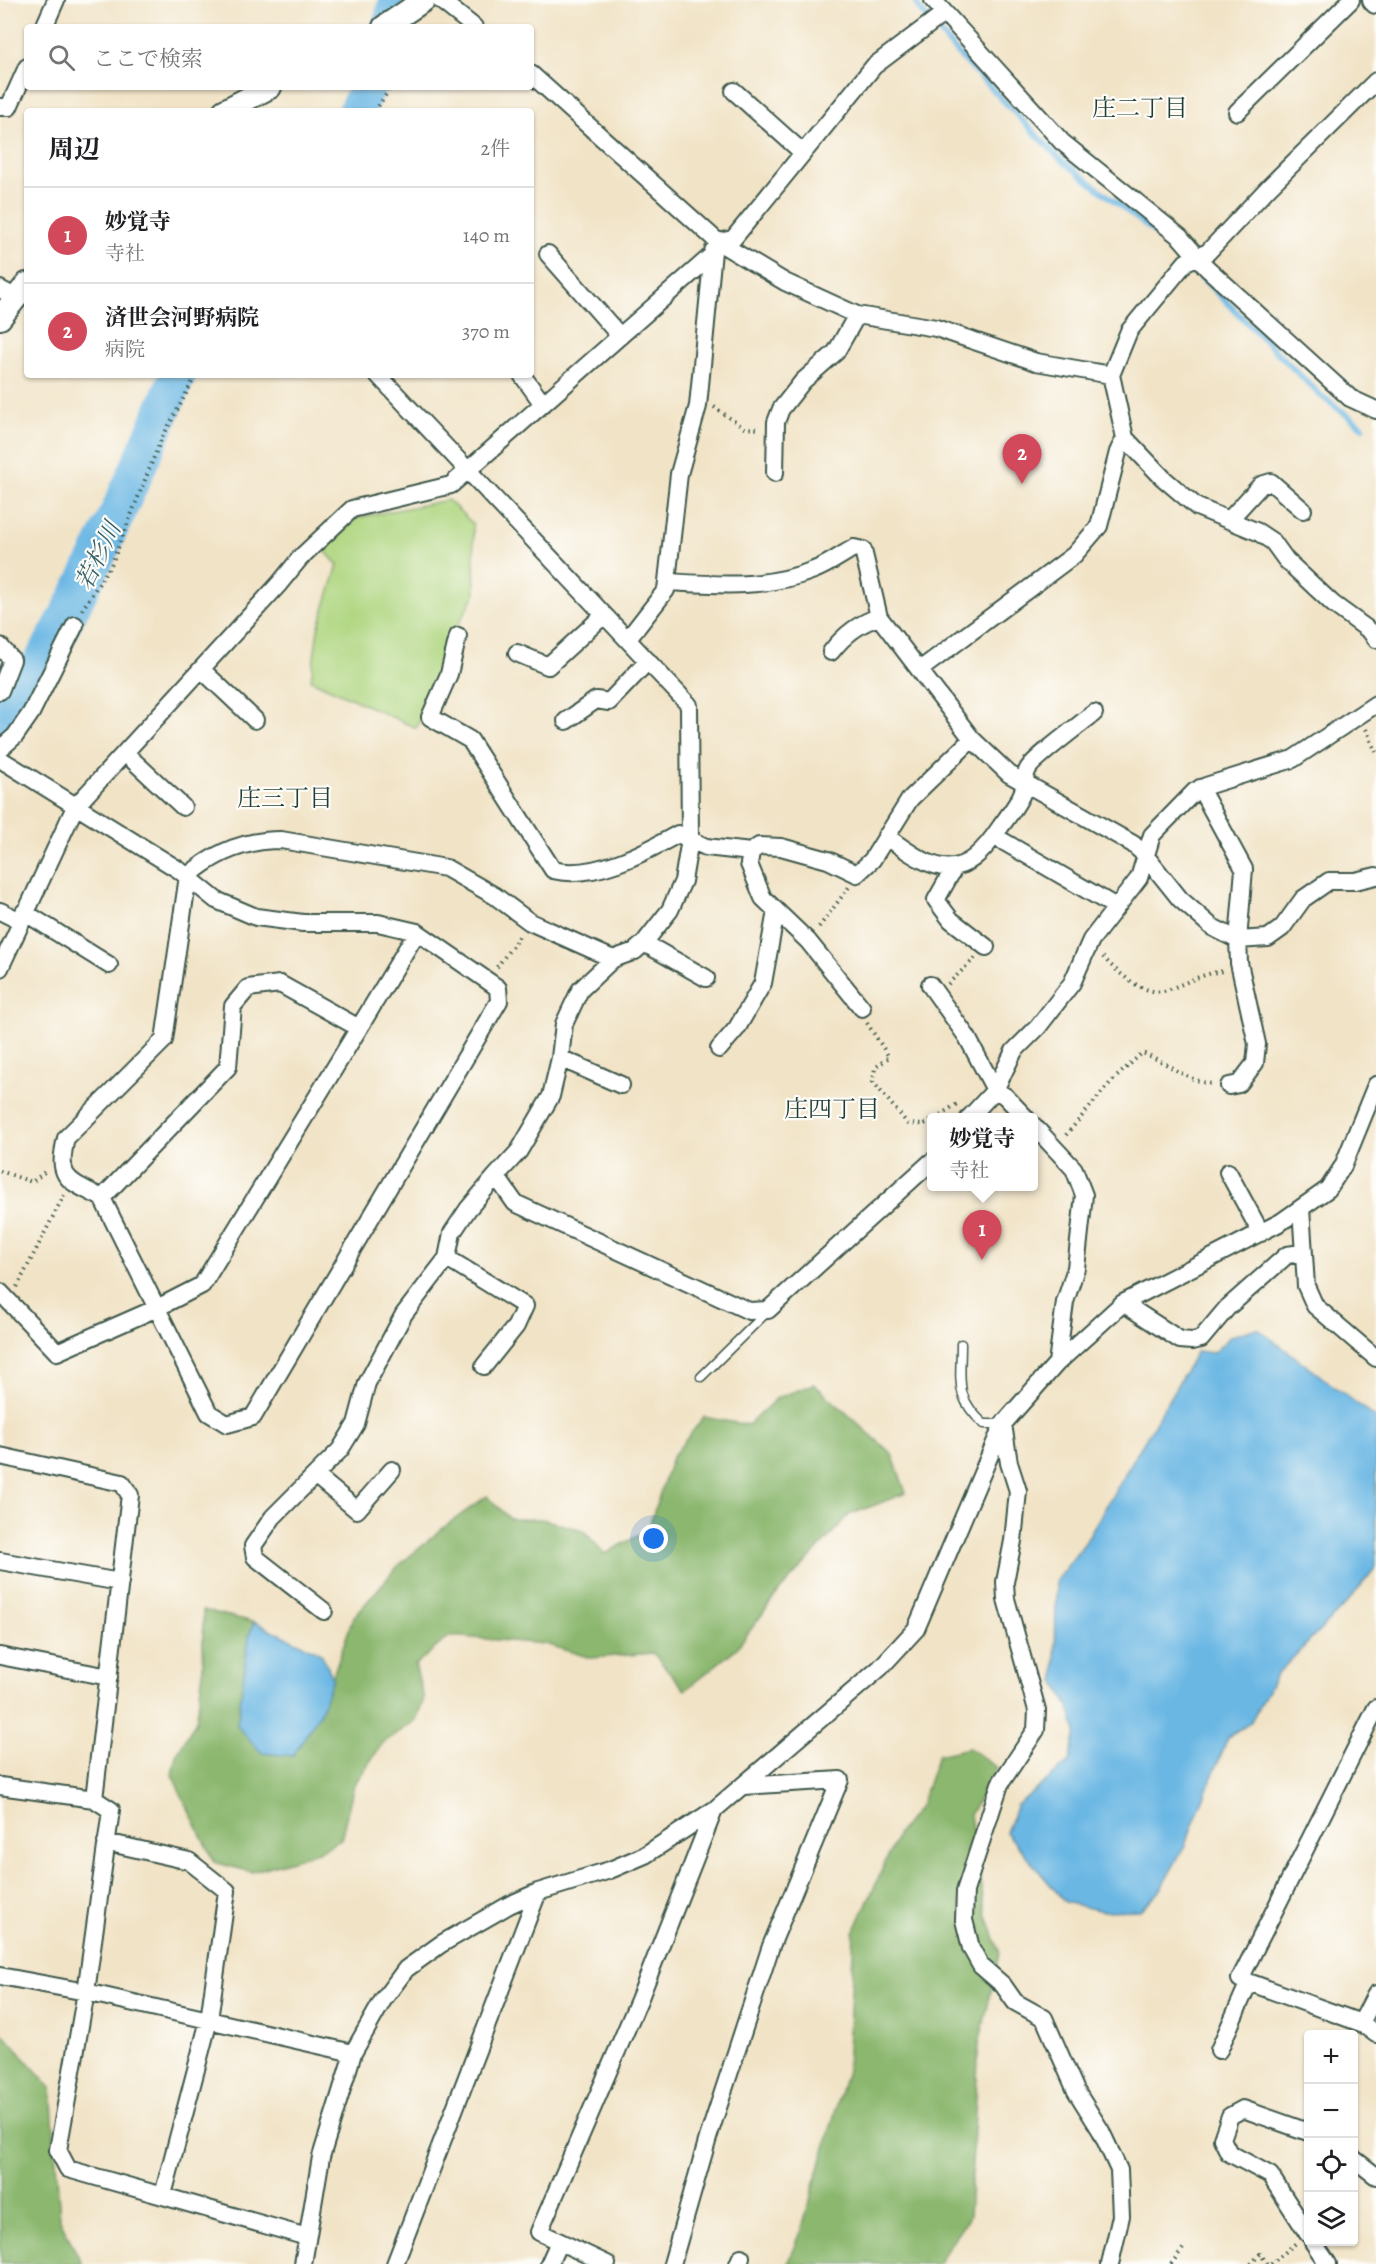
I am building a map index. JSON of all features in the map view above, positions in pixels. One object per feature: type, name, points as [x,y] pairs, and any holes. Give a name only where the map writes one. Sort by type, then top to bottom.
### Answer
[{"type":"main road","points":[[388,24],[417,5]]},
{"type":"main road","points":[[230,108],[264,90]]},
{"type":"main road","points":[[0,318],[14,290]]},
{"type":"street","points":[[45,24],[56,0]]},
{"type":"street","points":[[440,0],[470,24]]},
{"type":"street","points":[[933,0],[943,14],[1062,142],[1180,237],[1198,258],[1350,398],[1376,410]]},
{"type":"street","points":[[1237,112],[1351,0]]},
{"type":"street","points":[[0,968],[75,807],[301,557],[352,509],[451,485],[468,472],[714,249],[733,238],[874,66],[943,14]]},
{"type":"street","points":[[0,106],[9,107],[24,74]]},
{"type":"street","points":[[534,77],[714,249],[857,315],[936,328],[1036,362],[1111,375]]},
{"type":"street","points":[[1376,81],[1269,187],[1208,252],[1186,262],[1129,331],[1111,375],[1125,438],[1163,478],[1197,507],[1258,532],[1273,542],[1286,560],[1325,597],[1370,631],[1376,639]]},
{"type":"street","points":[[734,91],[802,152]]},
{"type":"street","points":[[628,639],[666,590],[668,582],[680,474],[698,399],[714,249]]},
{"type":"street","points":[[548,254],[619,335]]},
{"type":"street","points":[[775,473],[776,431],[781,409],[803,381],[836,352],[857,315]]},
{"type":"street","points":[[324,1611],[255,1557],[253,1546],[273,1517],[340,1450],[351,1433],[356,1424],[367,1383],[404,1314],[447,1258],[452,1233],[496,1176],[519,1151],[551,1096],[560,1058],[564,1024],[580,990],[613,959],[635,951],[644,943],[670,910],[683,881],[690,839],[689,705],[381,378]]},
{"type":"street","points":[[524,378],[543,404]]},
{"type":"street","points":[[921,669],[1074,555],[1099,526],[1118,452],[1125,438]]},
{"type":"street","points":[[1229,520],[1261,485],[1271,482],[1303,510]]},
{"type":"street","points":[[668,582],[733,586],[752,584],[814,570],[854,548],[863,550],[879,617],[921,669],[972,739],[1009,774],[1093,821],[1144,854],[1180,899],[1212,927],[1238,940],[1268,938],[1282,928],[1303,899],[1329,881],[1355,881],[1376,876]]},
{"type":"street","points":[[517,653],[548,666],[604,615]]},
{"type":"street","points":[[831,652],[841,639],[864,622],[879,617]]},
{"type":"street","points":[[0,749],[15,736],[31,713],[75,625]]},
{"type":"street","points":[[458,636],[449,674],[430,717],[470,740],[553,870],[566,873],[628,861],[678,834],[706,847],[751,852],[759,846],[781,847],[828,860],[857,874],[872,860],[910,799],[972,739]]},
{"type":"street","points":[[0,646],[12,660],[0,691]]},
{"type":"street","points":[[566,721],[596,700],[609,702],[648,661]]},
{"type":"street","points":[[201,669],[255,720]]},
{"type":"street","points":[[974,1113],[995,1090],[1014,1051],[1038,1027],[1072,983],[1088,947],[1138,878],[1152,835],[1200,788],[1293,759],[1376,704]]},
{"type":"street","points":[[986,947],[951,920],[936,900],[953,870],[966,865],[994,836],[1023,793],[1028,768],[1094,713]]},
{"type":"street","points":[[125,753],[183,807]]},
{"type":"street","points":[[0,759],[188,876],[216,900],[256,917],[303,923],[378,923],[417,932],[498,988],[499,1001],[253,1417],[227,1424],[209,1413],[102,1198],[71,1181],[63,1172],[61,1159],[66,1138],[164,1040],[188,876],[201,864],[238,846],[257,840],[281,840],[446,868],[495,896],[530,922],[613,959]]},
{"type":"street","points":[[1200,788],[1244,869],[1238,940],[1240,970],[1257,1044],[1255,1063],[1239,1083],[1229,1086]]},
{"type":"street","points":[[886,836],[915,856],[953,870]]},
{"type":"street","points":[[994,836],[1116,907]]},
{"type":"street","points":[[751,852],[749,864],[754,881],[763,898],[808,942],[862,1008]]},
{"type":"street","points":[[0,911],[22,917],[109,965]]},
{"type":"street","points":[[719,1049],[737,1028],[763,983],[776,911]]},
{"type":"street","points":[[5,1297],[57,1352],[157,1308],[202,1285],[417,932]]},
{"type":"street","points":[[644,943],[706,978]]},
{"type":"street","points":[[102,1198],[228,1067],[233,1006],[248,988],[280,984],[358,1028]]},
{"type":"street","points":[[934,990],[967,1037],[995,1090],[1020,1113]]},
{"type":"street","points":[[560,1058],[621,1086]]},
{"type":"street","points":[[303,2264],[321,2157],[353,2053],[383,2000],[406,1969],[470,1925],[538,1892],[610,1870],[645,1855],[714,1810],[880,1668],[915,1629],[1003,1424],[1057,1363],[1123,1303],[1261,1233],[1328,1189],[1343,1166],[1376,1085]]},
{"type":"street","points":[[1038,1130],[1074,1169],[1084,1195],[1076,1268],[1065,1302],[1057,1363]]},
{"type":"street","points":[[496,1176],[515,1203],[749,1311],[768,1310],[927,1166]]},
{"type":"street","points":[[1228,1172],[1261,1233]]},
{"type":"street","points":[[1300,1208],[1306,1286],[1315,1306],[1376,1358]]},
{"type":"street","points":[[1123,1303],[1180,1340],[1201,1339],[1227,1308],[1287,1255],[1302,1252]]},
{"type":"street","points":[[447,1258],[525,1306],[516,1326],[484,1366]]},
{"type":"street","points":[[1003,1424],[1009,1463],[1018,1491],[1013,1541],[1005,1582],[1006,1599],[1037,1710],[1036,1730],[1000,1784],[965,1891],[964,1920],[971,1948],[981,1966],[1003,1985],[1015,2001],[1044,2018],[1076,2091],[1101,2131],[1119,2170],[1121,2216],[1110,2264]]},
{"type":"street","points":[[0,1456],[122,1483],[130,1495],[94,1799]]},
{"type":"street","points":[[315,1475],[357,1510],[393,1470]]},
{"type":"street","points":[[0,1561],[120,1582]]},
{"type":"street","points":[[0,1656],[109,1677]]},
{"type":"street","points":[[1376,1708],[1240,1979],[1361,2023],[1376,2034]]},
{"type":"street","points":[[672,2264],[708,2139],[771,1946],[840,1780],[744,1786]]},
{"type":"street","points":[[0,1786],[94,1799],[111,1810],[86,1992],[58,2150],[68,2169],[307,2237]]},
{"type":"street","points":[[607,2264],[539,2232],[639,2000],[714,1810]]},
{"type":"street","points":[[106,1842],[189,1861],[227,1891],[209,2020],[163,2195]]},
{"type":"street","points":[[395,2264],[538,1892]]},
{"type":"street","points":[[0,1976],[86,1992],[353,2053]]},
{"type":"street","points":[[1219,2050],[1248,1982]]},
{"type":"street","points":[[1361,2023],[1376,1994]]},
{"type":"street","points":[[1304,2131],[1242,2109],[1230,2116],[1222,2139],[1228,2153],[1270,2175],[1304,2228]]},
{"type":"street","points":[[1358,2163],[1376,2176]]},
{"type":"street","points":[[549,2264],[559,2242]]},
{"type":"street","points":[[1316,2246],[1328,2264]]},
{"type":"lane","points":[[701,1377],[768,1310]]},
{"type":"lane","points":[[961,1344],[961,1396],[970,1411],[984,1424],[1003,1424]]},
{"type":"path","points":[[377,108],[389,90]]},
{"type":"path","points":[[75,625],[86,602],[112,563],[160,442],[194,378]]},
{"type":"path","points":[[698,399],[744,428],[776,431]]},
{"type":"path","points":[[808,942],[816,936],[821,922],[857,874]]},
{"type":"path","points":[[487,981],[530,922]]},
{"type":"path","points":[[934,990],[986,947]]},
{"type":"path","points":[[1088,947],[1101,954],[1113,968],[1148,989],[1165,991],[1191,978],[1240,970]]},
{"type":"path","points":[[862,1008],[869,1030],[889,1057],[875,1068],[873,1082],[908,1124],[923,1125],[927,1122]]},
{"type":"path","points":[[1054,1147],[1076,1126],[1110,1083],[1142,1053],[1160,1059],[1195,1082],[1229,1086]]},
{"type":"path","points":[[0,1171],[32,1182],[61,1159]]},
{"type":"path","points":[[5,1297],[71,1181]]},
{"type":"path","points":[[1251,2264],[1260,2254],[1270,2264],[1304,2237]]},
{"type":"path","points":[[1170,2264],[1185,2246]]},
{"type":"green space","points":[[448,500],[473,524],[475,594],[451,638],[445,672],[416,728],[311,680],[318,629],[338,565],[324,550],[356,518]]},
{"type":"green space","points":[[814,1384],[892,1454],[906,1493],[849,1515],[778,1593],[737,1648],[685,1690],[653,1653],[591,1658],[545,1644],[450,1636],[415,1665],[424,1699],[416,1720],[382,1744],[354,1785],[341,1839],[318,1852],[252,1872],[214,1862],[172,1775],[176,1755],[196,1721],[203,1671],[203,1610],[254,1622],[249,1637],[237,1726],[320,1713],[353,1618],[397,1567],[444,1527],[487,1496],[510,1519],[542,1519],[583,1530],[605,1554],[648,1530],[672,1457],[704,1417],[748,1425],[777,1398]]},
{"type":"green space","points":[[969,1748],[997,1768],[970,1815],[985,1910],[1000,1953],[979,2044],[969,2217],[937,2264],[788,2264],[801,2232],[847,2070],[854,1932],[898,1834],[921,1804],[938,1755]]},
{"type":"green space","points":[[0,2030],[51,2088],[60,2220],[82,2264],[0,2264]]},
{"type":"water","points":[[1257,1328],[1376,1418],[1376,1567],[1347,1603],[1277,1674],[1250,1723],[1228,1737],[1185,1845],[1159,1892],[1140,1910],[1102,1911],[1065,1902],[1006,1832],[1017,1805],[1069,1762],[1076,1732],[1069,1707],[1055,1681],[1056,1581],[1084,1544],[1197,1351],[1213,1353],[1231,1336]]},
{"type":"water","points":[[254,1622],[321,1653],[333,1678],[320,1713],[293,1756],[262,1753],[237,1726],[249,1637]]},
{"type":"waterway","name":"若杉川","points":[[391,24],[397,0]]},
{"type":"waterway","points":[[915,0],[919,9],[960,56],[1059,158],[1162,238],[1320,395],[1363,427]]},
{"type":"waterway","name":"若杉川","points":[[358,108],[366,90]]},
{"type":"waterway","name":"若杉川","points":[[0,728],[76,600],[119,511],[177,378]]},
{"type":"place","name":"済世会河野病院","points":[[1022,484]]},
{"type":"place","name":"妙覚寺","points":[[982,1260]]},
{"type":"district","name":"庄二丁目","points":[[1140,108]]},
{"type":"district","name":"庄三丁目","points":[[285,798]]},
{"type":"district","name":"庄四丁目","points":[[832,1109]]}]
